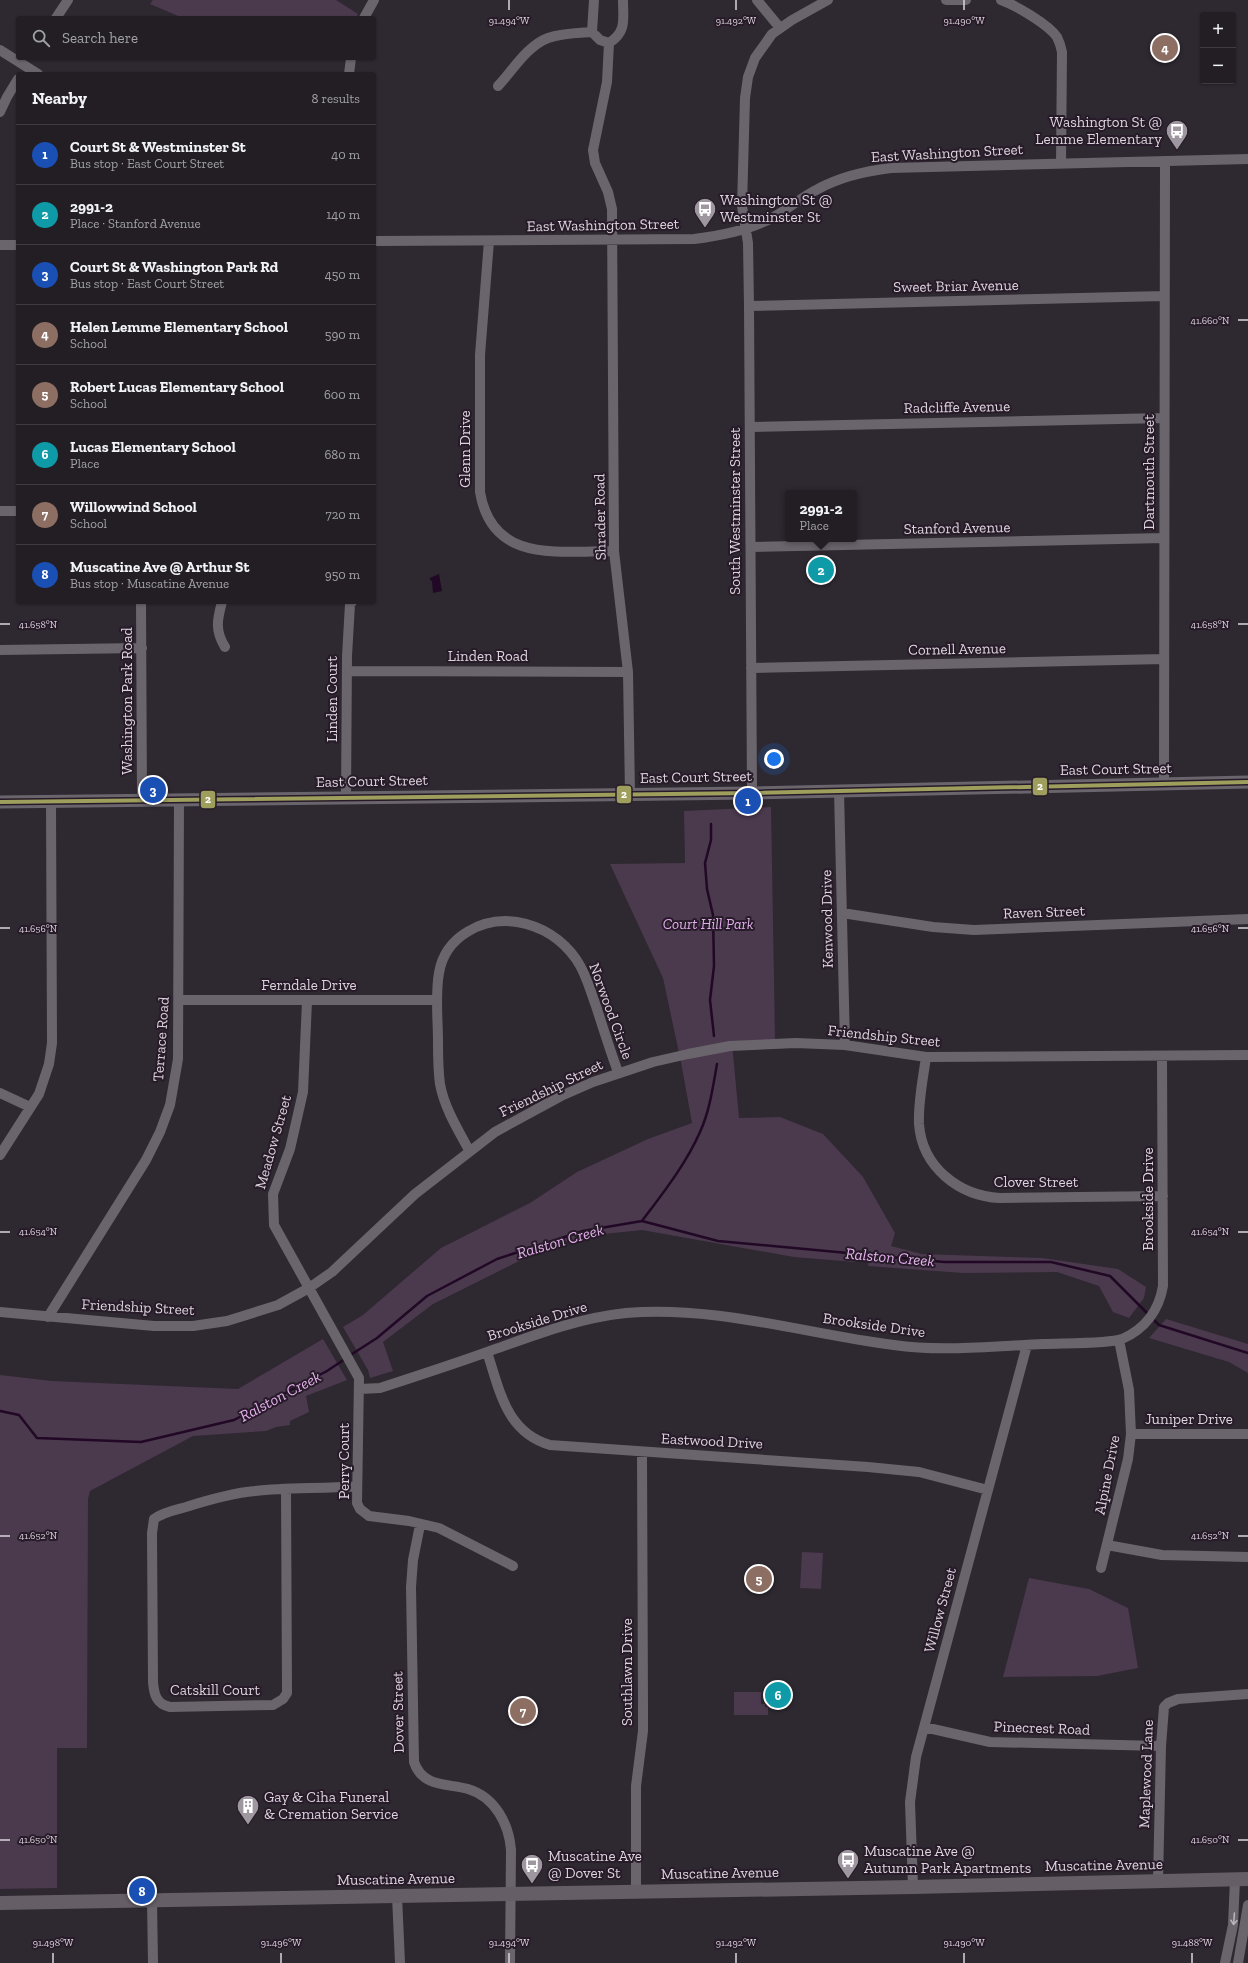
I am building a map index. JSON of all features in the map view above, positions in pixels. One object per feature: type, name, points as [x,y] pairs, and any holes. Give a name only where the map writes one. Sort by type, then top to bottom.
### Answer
[{"type":"main road","name":"Muscatine Avenue","points":[[0,1903],[912,1887],[1242,1879]]},
{"type":"street","points":[[57,16],[68,0]]},
{"type":"street","points":[[365,16],[374,0]]},
{"type":"street","points":[[594,0],[592,32],[600,40],[609,43],[619,36],[621,31],[623,0]]},
{"type":"street","points":[[758,0],[780,28]]},
{"type":"street","name":"South Westminster Street","points":[[752,793],[748,243],[742,206],[746,87],[751,68],[761,48],[780,28],[828,0]]},
{"type":"street","points":[[946,0],[966,0]]},
{"type":"street","points":[[1001,0],[1014,5],[1050,30],[1060,44],[1061,164]]},
{"type":"street","points":[[498,86],[530,50],[539,43],[562,35],[592,32]]},
{"type":"street","name":"Shrader Road","points":[[609,43],[607,82],[593,150],[595,162],[611,201],[614,551],[628,672],[630,794]]},
{"type":"street","points":[[0,50],[16,60]]},
{"type":"street","points":[[16,60],[35,72]]},
{"type":"street","points":[[349,72],[351,60]]},
{"type":"street","points":[[0,112],[16,82]]},
{"type":"street","name":"East Washington Street","points":[[376,241],[694,239],[732,233],[746,229],[780,213],[807,195],[835,181],[872,170],[891,168],[1248,159]]},
{"type":"street","name":"Dartmouth Street","points":[[1164,783],[1165,161]]},
{"type":"street","name":"Glenn Drive","points":[[489,241],[480,356],[480,492],[484,511],[493,526],[502,536],[521,547],[542,550],[614,551]]},
{"type":"street","points":[[0,245],[16,245]]},
{"type":"street","name":"Sweet Briar Avenue","points":[[749,306],[1164,296]]},
{"type":"street","name":"Radcliffe Avenue","points":[[750,427],[1164,418]]},
{"type":"street","points":[[0,511],[16,511]]},
{"type":"street","name":"Stanford Avenue","points":[[751,547],[1164,538]]},
{"type":"street","name":"Washington Park Road","points":[[142,604],[142,801]]},
{"type":"street","points":[[221,604],[217,620],[217,629],[226,647]]},
{"type":"street","name":"Linden Court","points":[[346,798],[347,671],[350,604]]},
{"type":"street","points":[[0,650],[142,648]]},
{"type":"street","name":"Cornell Avenue","points":[[751,668],[1164,659]]},
{"type":"street","name":"Linden Road","points":[[347,671],[628,672]]},
{"type":"street","name":"East Court Street","points":[[0,802],[752,793],[1248,782]]},
{"type":"street","name":"Kenwood Drive","points":[[839,791],[845,1045]]},
{"type":"street","name":"Terrace Road","points":[[48,1317],[146,1160],[160,1132],[170,1105],[178,1059],[180,1000],[179,800]]},
{"type":"street","points":[[0,1155],[45,1080],[52,1043],[51,802]]},
{"type":"street","name":"Raven Street","points":[[842,913],[933,927],[974,930],[1248,919]]},
{"type":"street","name":"Norwood Circle","points":[[469,1150],[452,1119],[440,1085],[437,1056],[437,1000],[440,967],[448,951],[457,939],[471,930],[487,922],[504,921],[530,924],[553,936],[565,945],[578,962],[586,976],[618,1072]]},
{"type":"street","name":"Ferndale Drive","points":[[180,1000],[437,1000]]},
{"type":"street","name":"Meadow Street","points":[[307,1001],[302,1092],[290,1149],[275,1188],[272,1201],[274,1225],[346,1350],[359,1378],[360,1389]]},
{"type":"street","name":"Friendship Street","points":[[0,1312],[154,1326],[204,1325],[258,1312],[278,1305],[309,1288],[342,1264],[415,1194],[469,1150],[519,1118],[561,1096],[618,1072],[688,1054],[730,1046],[796,1043],[845,1045],[926,1057],[1162,1057],[1248,1055]]},
{"type":"street","name":"Clover Street","points":[[926,1057],[919,1115],[921,1137],[933,1163],[952,1183],[977,1195],[1000,1198],[1163,1196]]},
{"type":"street","name":"Brookside Drive","points":[[360,1389],[380,1388],[578,1321],[619,1314],[688,1312],[730,1317],[848,1338],[912,1347],[1027,1345],[1119,1340],[1144,1326],[1161,1298],[1163,1286],[1162,1057]]},
{"type":"street","points":[[0,1093],[30,1107]]},
{"type":"street","name":"Alpine Drive","points":[[1101,1568],[1128,1459],[1131,1434],[1129,1390],[1119,1340]]},
{"type":"street","name":"Willow Street","points":[[912,1887],[911,1784],[916,1757],[1027,1345]]},
{"type":"street","name":"Eastwood Drive","points":[[487,1352],[507,1409],[519,1428],[544,1444],[563,1447],[868,1467],[919,1472],[988,1490]]},
{"type":"street","name":"Perry Court","points":[[360,1389],[356,1486],[357,1504],[360,1509],[369,1516],[409,1521],[420,1525],[438,1528],[513,1566]]},
{"type":"street","name":"Juniper Drive","points":[[1131,1434],[1248,1434]]},
{"type":"street","name":"Southlawn Drive","points":[[636,1892],[636,1786],[643,1731],[642,1452]]},
{"type":"street","name":"Catskill Court","points":[[286,1489],[287,1693],[283,1699],[274,1705],[170,1707],[163,1704],[157,1700],[154,1693],[153,1682],[152,1533],[154,1519],[166,1513],[229,1495],[286,1489],[356,1486]]},
{"type":"street","name":"Dover Street","points":[[420,1525],[413,1560],[411,1587],[414,1762],[420,1774],[429,1781],[466,1789],[487,1799],[499,1813],[507,1827],[511,1841],[510,1963]]},
{"type":"street","points":[[1107,1545],[1162,1555],[1248,1557]]},
{"type":"street","name":"Maplewood Lane","points":[[1158,1881],[1163,1712],[1168,1703],[1185,1698],[1248,1694]]},
{"type":"street","name":"Pinecrest Road","points":[[924,1726],[990,1742],[1161,1746]]},
{"type":"street","points":[[1225,1963],[1242,1879]]},
{"type":"street","points":[[397,1896],[400,1963]]},
{"type":"street","points":[[152,1900],[152,1963]]},
{"type":"street","points":[[1238,1963],[1248,1905]]},
{"type":"green space","points":[[153,0],[336,0],[358,14],[357,16],[178,16],[150,4]]},
{"type":"green space","name":"Court Hill Park","points":[[771,807],[775,1039],[732,1043],[739,1118],[780,1117],[823,1134],[863,1177],[895,1233],[891,1246],[922,1254],[1042,1258],[1118,1269],[1146,1287],[1144,1298],[1129,1318],[1113,1312],[1099,1286],[1057,1272],[963,1273],[868,1266],[870,1251],[858,1250],[855,1262],[794,1257],[642,1230],[604,1234],[563,1242],[533,1254],[433,1304],[383,1342],[393,1371],[370,1378],[368,1370],[343,1327],[363,1315],[441,1248],[530,1203],[577,1172],[648,1139],[692,1123],[663,978],[610,864],[685,863],[684,811]]},
{"type":"green space","points":[[1166,1319],[1248,1344],[1248,1373],[1229,1362],[1149,1338]]},
{"type":"green space","points":[[323,1339],[347,1380],[306,1396],[309,1412],[290,1421],[290,1425],[276,1427],[266,1431],[193,1436],[90,1491],[88,1499],[87,1748],[57,1748],[57,1888],[0,1889],[0,1375],[52,1381],[238,1389]]},
{"type":"green space","points":[[802,1552],[823,1553],[821,1589],[800,1588]]},
{"type":"green space","points":[[1029,1578],[1089,1589],[1128,1608],[1138,1668],[1097,1676],[1003,1677]]},
{"type":"green space","points":[[734,1692],[761,1692],[761,1704],[765,1704],[765,1707],[768,1707],[768,1715],[734,1715]]},
{"type":"shaded area","points":[[439,574],[442,591],[433,593],[432,581],[430,578]]},
{"type":"waterway","points":[[711,824],[711,840],[705,863],[707,889],[713,915],[714,966],[710,1000],[714,1036]]},
{"type":"waterway","points":[[642,1221],[674,1178],[700,1132],[711,1098],[717,1064]]},
{"type":"waterway","name":"Ralston Creek","points":[[349,1356],[377,1338],[427,1296],[497,1259],[583,1231],[642,1221],[718,1241],[944,1262],[1051,1262],[1110,1276],[1148,1314]]},
{"type":"waterway","name":"Ralston Creek","points":[[1152,1318],[1159,1325],[1248,1353]]},
{"type":"waterway","name":"Ralston Creek","points":[[0,1411],[19,1415],[37,1438],[141,1442],[234,1420],[327,1371],[345,1359]]},
{"type":"transit line","name":"2","points":[[0,802],[752,793],[1248,782]]},
{"type":"place","name":"Helen Lemme Elementary School","points":[[1165,48]]},
{"type":"place","name":"Washington St @ Lemme Elementary","points":[[1177,150]]},
{"type":"place","name":"Washington St @ Westminster St","points":[[705,228]]},
{"type":"place","name":"2991-2","points":[[821,570]]},
{"type":"place","name":"Court St & Washington Park Rd","points":[[153,790]]},
{"type":"place","name":"Court St & Westminster St","points":[[748,801]]},
{"type":"place","name":"Robert Lucas Elementary School","points":[[759,1579]]},
{"type":"place","name":"Lucas Elementary School","points":[[778,1695]]},
{"type":"place","name":"Willowwind School","points":[[523,1711]]},
{"type":"place","name":"Gay & Ciha Funeral & Cremation Service","points":[[248,1826]]},
{"type":"place","name":"Muscatine Ave @ Autumn Park Apartments","points":[[848,1880]]},
{"type":"place","name":"Muscatine Ave @ Dover St","points":[[532,1884]]},
{"type":"place","name":"Muscatine Ave @ Arthur St","points":[[142,1891]]}]
